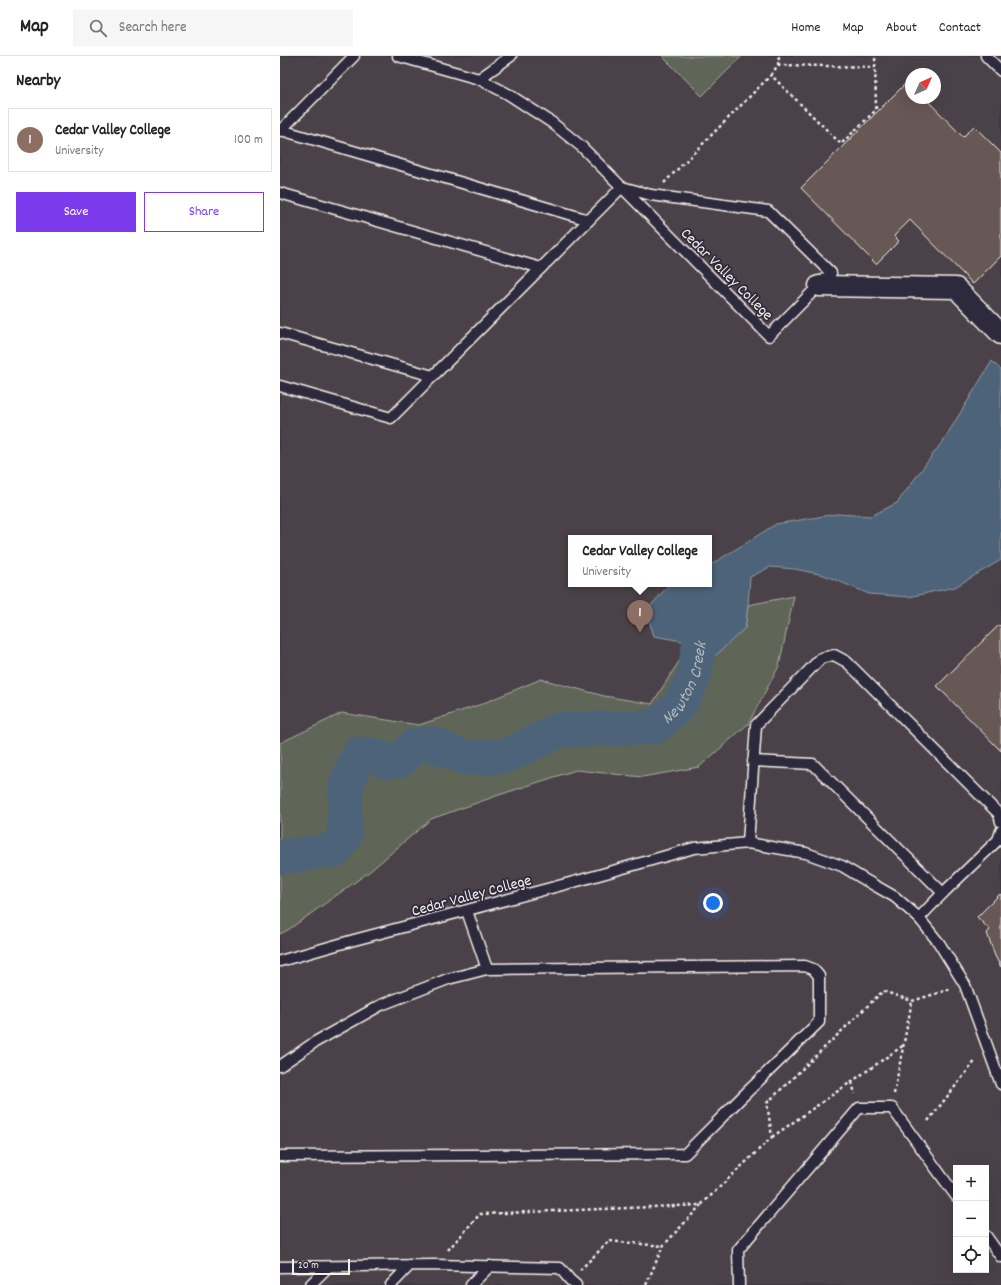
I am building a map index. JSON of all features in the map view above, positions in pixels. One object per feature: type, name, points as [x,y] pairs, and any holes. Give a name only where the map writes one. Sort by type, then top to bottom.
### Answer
[{"type":"street","points":[[819,286],[956,288],[1001,334]]},
{"type":"lane","points":[[354,56],[280,130],[589,220]]},
{"type":"lane","name":"Cedar Valley College","points":[[398,56],[479,79],[508,94],[551,122],[582,147],[769,336],[831,273],[768,210],[651,195],[622,187]]},
{"type":"lane","points":[[479,79],[511,56]]},
{"type":"lane","points":[[986,56],[1001,71]]},
{"type":"lane","points":[[280,386],[391,418],[622,187]]},
{"type":"lane","points":[[280,193],[541,268]]},
{"type":"lane","points":[[280,333],[433,376]]},
{"type":"lane","points":[[748,843],[756,725],[821,658],[834,655],[847,662],[999,814],[1001,822]]},
{"type":"lane","points":[[753,761],[813,764],[943,893]]},
{"type":"lane","points":[[919,918],[998,840],[1001,831]]},
{"type":"lane","name":"Cedar Valley College","points":[[280,961],[694,848],[748,843],[806,853],[842,866],[895,897],[919,918],[939,943],[964,985],[1001,1084]]},
{"type":"lane","points":[[467,911],[487,969]]},
{"type":"lane","points":[[280,1066],[315,1042],[381,1005],[448,979],[487,969],[805,966],[813,969],[818,976],[819,1022],[742,1096],[685,1154],[280,1156]]},
{"type":"lane","points":[[739,1285],[738,1250],[859,1108],[892,1108],[953,1192]]},
{"type":"lane","points":[[987,1237],[1001,1257]]},
{"type":"lane","points":[[280,1267],[410,1265],[560,1268],[573,1283]]},
{"type":"lane","points":[[390,1285],[410,1265]]},
{"type":"lane","points":[[471,1285],[490,1266]]},
{"type":"lane","points":[[310,1285],[328,1267]]},
{"type":"path","points":[[651,195],[772,75],[778,65],[779,56]]},
{"type":"path","points":[[772,75],[841,144],[876,110],[875,56]]},
{"type":"path","points":[[778,65],[875,67]]},
{"type":"path","points":[[892,1108],[912,1001]]},
{"type":"path","points":[[772,1138],[904,1045]]},
{"type":"path","points":[[928,1121],[988,1046]]},
{"type":"path","points":[[646,1285],[664,1246],[701,1205]]},
{"type":"path","points":[[573,1283],[609,1241],[664,1246]]},
{"type":"shaded area","points":[[280,56],[1001,56],[1001,1285],[280,1285]]},
{"type":"green space","points":[[662,56],[742,56],[702,96]]},
{"type":"green space","points":[[794,596],[779,666],[748,724],[699,767],[642,777],[576,770],[431,819],[369,872],[288,930],[280,934],[280,743],[342,713],[419,725],[479,705],[541,679],[604,696],[652,704],[690,644],[716,654],[745,628],[748,605]]},
{"type":"water","points":[[992,361],[1001,370],[1001,560],[955,587],[909,597],[869,594],[824,575],[795,569],[770,567],[750,577],[745,628],[716,655],[682,641],[654,636],[646,611],[667,587],[712,587],[712,564],[776,524],[836,514],[871,516],[897,503],[945,438]]},
{"type":"building","points":[[905,84],[905,104],[931,104],[963,137],[974,126],[1001,153],[1001,256],[973,284],[910,220],[894,236],[899,241],[876,264],[801,188]]},
{"type":"building","points":[[999,625],[1001,627],[1001,751],[937,686]]},
{"type":"building","points":[[1000,894],[1001,967],[995,956],[987,933],[990,930],[977,917]]},
{"type":"waterway","name":"Newton Creek","points":[[280,857],[335,850],[344,837],[346,783],[359,754],[372,755],[389,762],[402,759],[414,746],[432,744],[466,758],[506,756],[559,730],[655,727],[678,707],[694,676],[707,601]]},
{"type":"place","name":"Cedar Valley College","points":[[640,633]]}]
